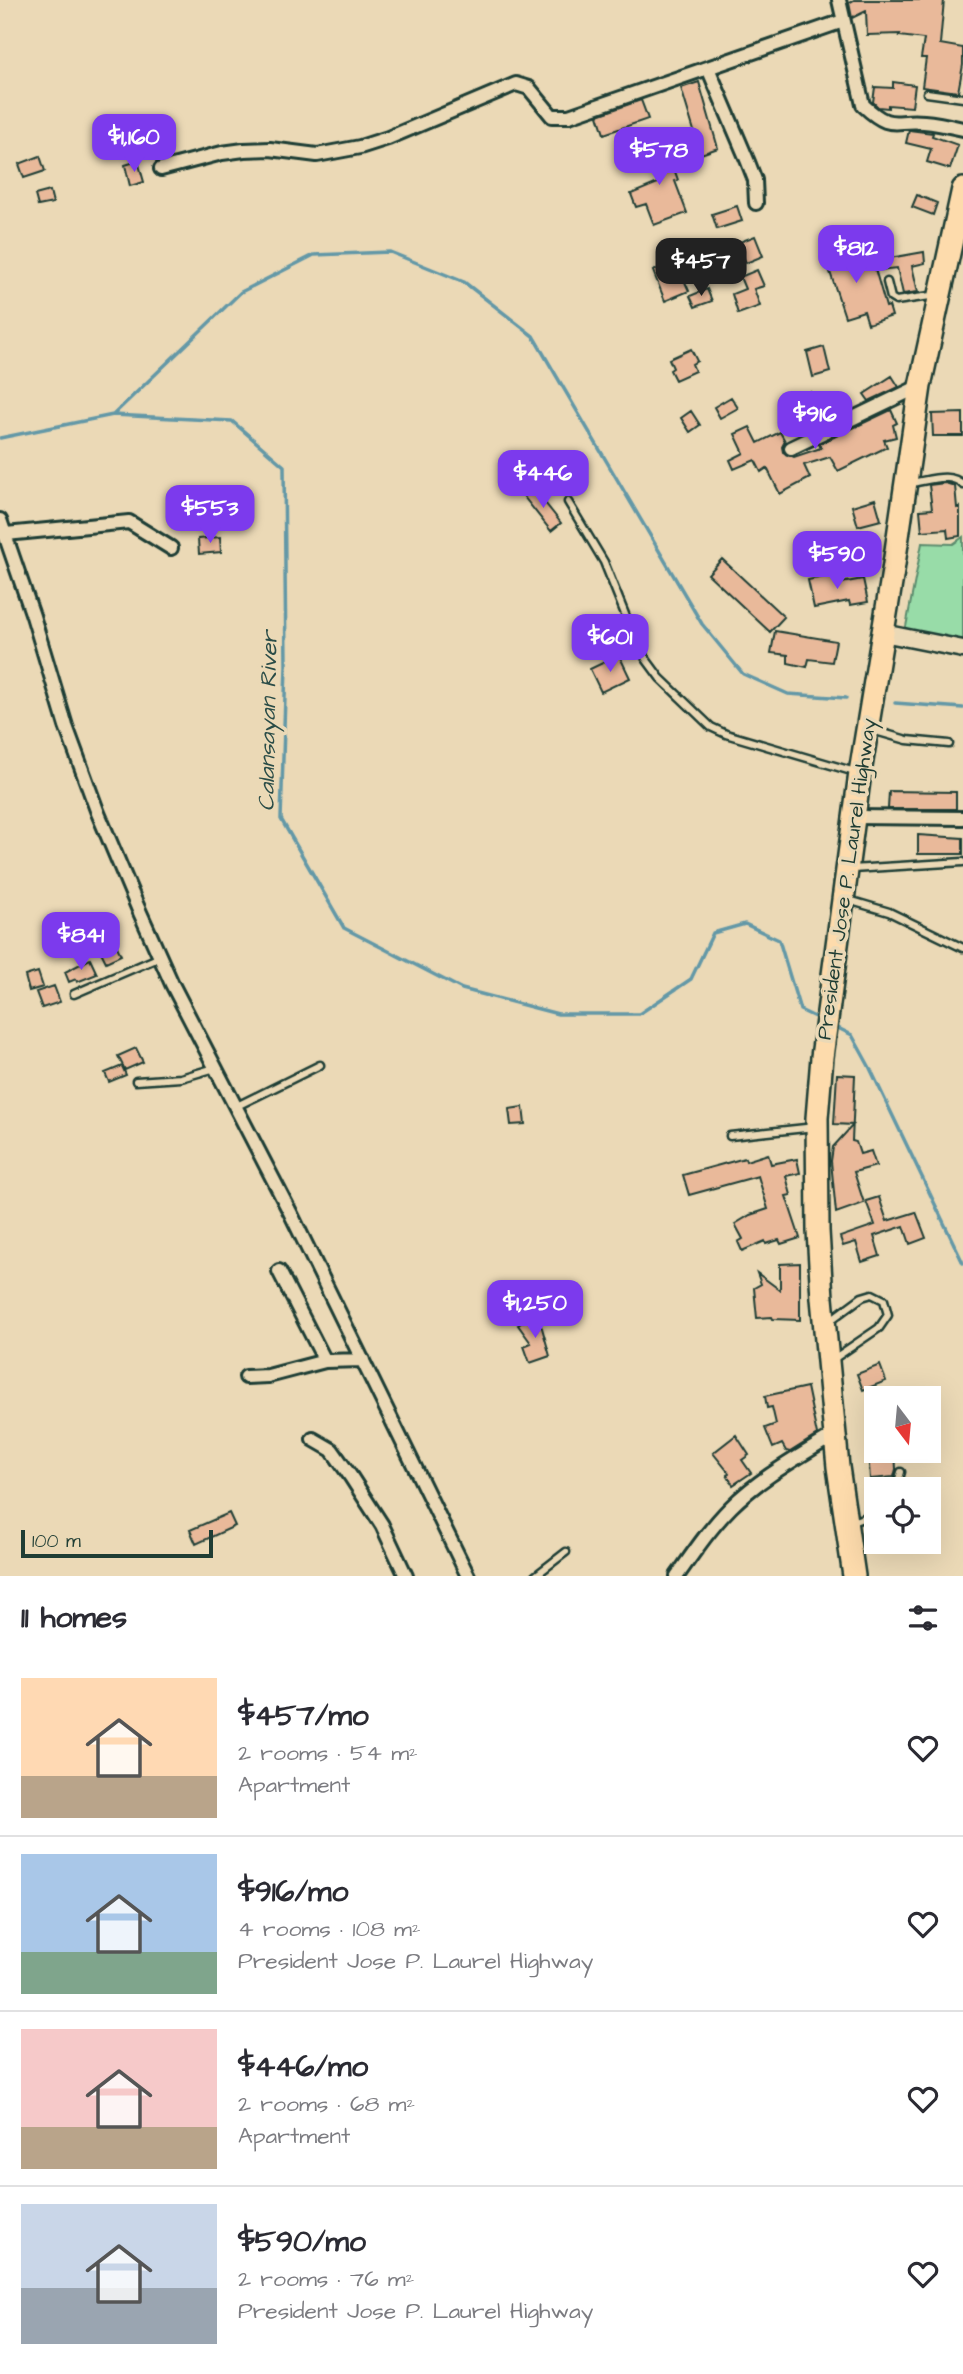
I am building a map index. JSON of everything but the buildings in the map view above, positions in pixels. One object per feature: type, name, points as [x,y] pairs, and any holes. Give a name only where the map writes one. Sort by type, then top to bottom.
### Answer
[{"type":"highway","name":"President Jose P. Laurel Highway","points":[[854,1576],[834,1436],[818,1231],[817,1127],[822,1057],[860,773],[920,386],[963,189]]},
{"type":"street","points":[[839,0],[863,105],[890,123],[920,121],[963,129]]},
{"type":"street","points":[[161,169],[244,150],[270,149],[317,156],[360,147],[388,138],[516,84],[529,88],[548,113],[561,118],[844,21]]},
{"type":"street","points":[[708,68],[755,180],[756,203]]},
{"type":"street","points":[[792,448],[920,386]]},
{"type":"street","points":[[0,520],[33,616],[50,678],[98,813],[160,957],[237,1106],[468,1576]]},
{"type":"street","points":[[6,534],[129,522],[171,548]]},
{"type":"street","points":[[883,633],[963,649]]},
{"type":"street","points":[[854,817],[963,818]]},
{"type":"street","points":[[279,1272],[325,1361]]},
{"type":"street","points":[[246,1377],[268,1376],[325,1361],[363,1360]]},
{"type":"street","points":[[677,1576],[703,1538],[732,1506],[764,1479],[834,1436]]},
{"type":"street","points":[[313,1439],[332,1450],[351,1476],[382,1525],[406,1576]]},
{"type":"lane","points":[[928,93],[963,98]]},
{"type":"lane","points":[[887,282],[891,298],[896,301],[939,294]]},
{"type":"lane","points":[[905,484],[950,477],[963,485]]},
{"type":"lane","points":[[568,502],[604,562],[637,644],[646,659],[660,678],[710,727],[860,773]]},
{"type":"lane","points":[[867,729],[907,740],[949,744]]},
{"type":"lane","points":[[847,869],[963,862]]},
{"type":"lane","points":[[843,899],[889,912],[963,948]]},
{"type":"lane","points":[[74,994],[160,957]]},
{"type":"lane","points":[[237,1106],[320,1065]]},
{"type":"lane","points":[[136,1081],[181,1078],[217,1068]]},
{"type":"lane","points":[[730,1136],[817,1127]]},
{"type":"lane","points":[[824,1325],[862,1297],[872,1294],[884,1300],[888,1315],[878,1328],[828,1363]]},
{"type":"lane","points":[[900,1477],[901,1472]]},
{"type":"lane","points":[[847,1523],[864,1517]]},
{"type":"lane","points":[[536,1576],[566,1552]]},
{"type":"green space","points":[[963,537],[963,642],[905,632],[922,543],[953,544]]},
{"type":"waterway","points":[[113,415],[241,292],[314,255],[390,252],[464,282],[533,336],[702,624],[743,674],[788,694],[846,698]]},
{"type":"waterway","name":"Calansayan River","points":[[0,438],[113,415],[232,421],[284,466],[286,666],[281,819],[344,928],[462,989],[558,1014],[639,1014],[691,979],[713,933],[745,924],[779,940],[800,1010],[821,1020]]},
{"type":"waterway","points":[[895,703],[963,708]]},
{"type":"waterway","name":"Calansayan River","points":[[834,1026],[852,1035],[869,1066],[963,1263]]}]
